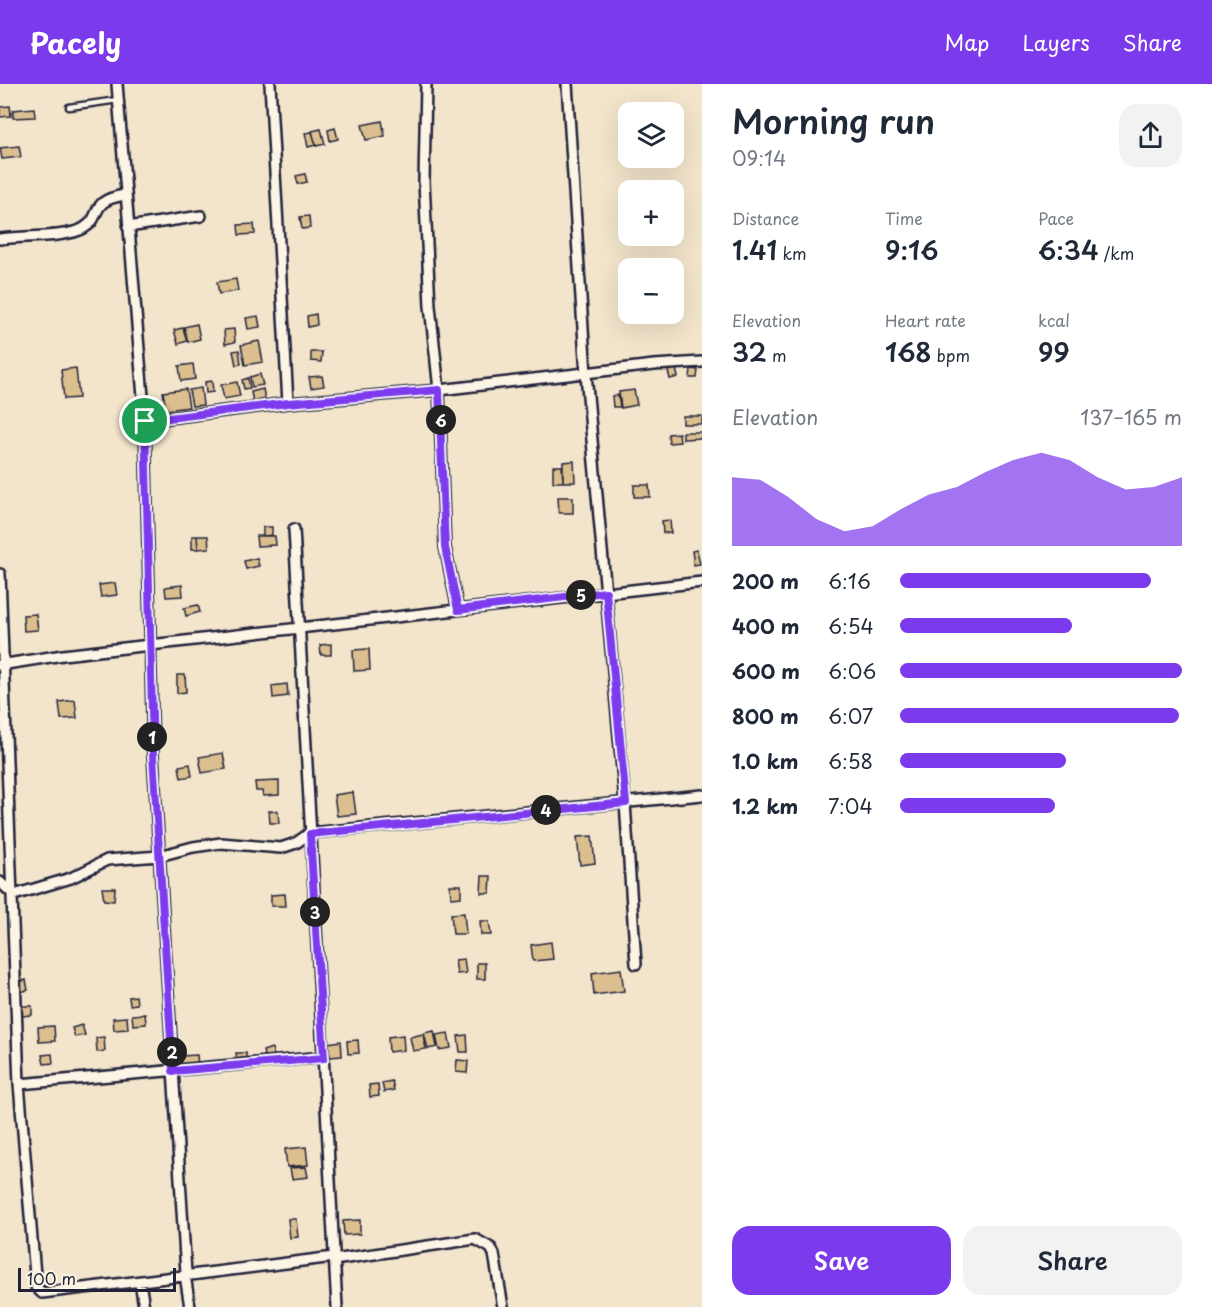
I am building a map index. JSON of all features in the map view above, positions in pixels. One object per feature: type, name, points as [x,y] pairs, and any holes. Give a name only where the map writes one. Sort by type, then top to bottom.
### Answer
[{"type":"street","points":[[117,84],[145,421],[150,647],[159,856],[185,1274],[190,1307]]},
{"type":"street","points":[[270,84],[288,403]]},
{"type":"street","points":[[426,84],[424,181],[430,306],[439,390],[445,547],[458,610]]},
{"type":"street","points":[[567,84],[586,374],[626,803],[636,964]]},
{"type":"street","points":[[0,239],[74,233],[87,227],[99,204],[110,197],[125,195]]},
{"type":"street","points":[[128,227],[201,216]]},
{"type":"street","points":[[145,421],[288,403],[439,390],[654,365],[702,363]]},
{"type":"street","points":[[294,529],[337,1307]]},
{"type":"street","points":[[0,574],[2,665],[14,895],[19,1084],[36,1287],[42,1293],[140,1282],[185,1274],[217,1274],[475,1239],[490,1248],[494,1254],[503,1307]]},
{"type":"street","points":[[2,665],[63,655],[150,647],[702,582]]},
{"type":"street","points":[[14,895],[71,878],[107,860],[159,856],[193,847],[221,843],[281,848],[296,843],[310,834],[702,795]]},
{"type":"street","points":[[0,882],[14,895]]},
{"type":"street","points":[[19,1084],[324,1058]]},
{"type":"street","points":[[140,1282],[144,1307]]},
{"type":"lane","points":[[69,107],[118,100]]},
{"type":"building","points":[[10,106],[11,116],[0,117],[0,107]]},
{"type":"building","points":[[34,108],[35,117],[13,118],[13,110]]},
{"type":"building","points":[[382,121],[385,136],[366,140],[362,125]]},
{"type":"building","points":[[335,128],[338,139],[330,141],[328,130]]},
{"type":"building","points":[[321,129],[325,144],[316,146],[312,131]]},
{"type":"building","points":[[312,132],[316,145],[308,147],[305,133]]},
{"type":"building","points":[[19,146],[21,157],[2,159],[0,148]]},
{"type":"building","points":[[305,174],[307,182],[298,184],[296,176]]},
{"type":"building","points":[[309,216],[310,228],[302,229],[300,217]]},
{"type":"building","points":[[254,224],[255,234],[239,235],[238,225]]},
{"type":"building","points":[[236,279],[238,291],[219,294],[217,282]]},
{"type":"building","points":[[316,314],[317,325],[308,327],[307,316]]},
{"type":"building","points":[[258,316],[260,327],[248,329],[246,318]]},
{"type":"building","points":[[197,324],[200,339],[188,342],[184,327]]},
{"type":"building","points":[[183,328],[187,341],[178,344],[174,330]]},
{"type":"building","points":[[234,329],[235,342],[225,344],[224,330]]},
{"type":"building","points":[[259,341],[263,362],[245,365],[241,345]]},
{"type":"building","points":[[239,350],[241,364],[236,365],[233,351]]},
{"type":"building","points":[[311,352],[322,352],[321,362],[311,361]]},
{"type":"building","points":[[193,364],[195,379],[181,381],[179,366]]},
{"type":"building","points":[[76,368],[79,398],[64,399],[61,370]]},
{"type":"building","points":[[676,369],[678,377],[670,379],[668,371]]},
{"type":"building","points":[[691,369],[698,370],[697,378],[690,378]]},
{"type":"building","points":[[260,374],[263,385],[252,387],[250,377]]},
{"type":"building","points":[[322,376],[324,386],[311,388],[309,377]]},
{"type":"building","points":[[248,378],[250,388],[244,389],[242,380]]},
{"type":"building","points":[[212,381],[213,392],[206,393],[205,382]]},
{"type":"building","points":[[237,382],[240,396],[224,399],[221,385]]},
{"type":"building","points":[[201,388],[203,405],[192,406],[189,390]]},
{"type":"building","points":[[186,389],[189,407],[166,410],[163,392]]},
{"type":"building","points":[[263,389],[265,399],[253,402],[251,392]]},
{"type":"building","points":[[634,390],[637,405],[621,408],[619,392]]},
{"type":"building","points":[[618,395],[620,407],[613,407],[612,396]]},
{"type":"building","points":[[683,416],[702,416],[702,424],[683,424]]},
{"type":"building","points":[[683,432],[702,432],[702,438],[683,439]]},
{"type":"building","points":[[679,433],[680,442],[669,443],[668,434]]},
{"type":"building","points":[[574,461],[575,482],[563,482],[563,462]]},
{"type":"building","points":[[553,466],[562,466],[563,482],[553,482]]},
{"type":"building","points":[[634,485],[649,485],[650,497],[634,497]]},
{"type":"building","points":[[558,497],[573,497],[573,513],[559,513]]},
{"type":"building","points":[[670,520],[671,533],[663,533],[662,521]]},
{"type":"building","points":[[263,527],[272,527],[272,535],[263,536]]},
{"type":"building","points":[[192,536],[197,536],[198,549],[192,549]]},
{"type":"building","points":[[197,536],[208,536],[209,548],[198,549]]},
{"type":"building","points":[[256,536],[275,536],[276,545],[257,546]]},
{"type":"building","points":[[697,550],[700,564],[694,565],[692,551]]},
{"type":"building","points":[[257,558],[259,566],[246,569],[244,561]]},
{"type":"building","points":[[115,583],[117,595],[101,597],[99,585]]},
{"type":"building","points":[[182,585],[183,596],[166,597],[165,587]]},
{"type":"building","points":[[198,605],[200,612],[186,616],[184,608]]},
{"type":"building","points":[[36,614],[38,630],[24,631],[23,615]]},
{"type":"building","points":[[331,644],[331,655],[321,655],[320,645]]},
{"type":"building","points":[[369,649],[370,670],[354,671],[353,650]]},
{"type":"building","points":[[177,675],[185,675],[186,692],[177,693]]},
{"type":"building","points":[[287,684],[288,696],[273,698],[272,686]]},
{"type":"building","points":[[75,700],[77,718],[61,719],[59,702]]},
{"type":"building","points":[[223,753],[226,769],[202,773],[199,757]]},
{"type":"building","points":[[190,764],[192,776],[181,778],[179,766]]},
{"type":"building","points":[[279,781],[279,795],[263,796],[262,791],[256,791],[255,782]]},
{"type":"building","points":[[353,792],[356,814],[337,816],[334,795]]},
{"type":"building","points":[[269,811],[278,811],[279,823],[270,823]]},
{"type":"building","points":[[592,836],[595,863],[580,865],[577,837]]},
{"type":"building","points":[[482,876],[491,876],[490,893],[481,893]]},
{"type":"building","points":[[450,885],[461,885],[461,897],[451,898]]},
{"type":"building","points":[[102,888],[115,888],[114,901],[104,900]]},
{"type":"building","points":[[285,894],[286,906],[271,906],[271,895]]},
{"type":"building","points":[[464,913],[466,934],[453,934],[451,914]]},
{"type":"building","points":[[480,921],[489,921],[491,935],[481,935]]},
{"type":"building","points":[[551,942],[553,959],[533,961],[531,945]]},
{"type":"building","points":[[464,959],[466,973],[457,974],[455,960]]},
{"type":"building","points":[[477,963],[485,963],[485,979],[477,979]]},
{"type":"building","points":[[621,969],[624,991],[594,995],[592,973]]},
{"type":"building","points":[[26,980],[28,990],[20,992],[18,982]]},
{"type":"building","points":[[136,996],[137,1004],[130,1005],[129,997]]},
{"type":"building","points":[[21,1006],[32,1006],[32,1015],[22,1016]]},
{"type":"building","points":[[145,1014],[146,1024],[133,1025],[132,1015]]},
{"type":"building","points":[[127,1017],[128,1029],[114,1030],[113,1018]]},
{"type":"building","points":[[82,1025],[85,1035],[75,1037],[72,1028]]},
{"type":"building","points":[[54,1026],[55,1041],[39,1042],[38,1027]]},
{"type":"building","points":[[434,1031],[437,1047],[428,1049],[424,1033]]},
{"type":"building","points":[[448,1033],[451,1048],[439,1050],[436,1035]]},
{"type":"building","points":[[423,1034],[426,1049],[413,1051],[410,1037]]},
{"type":"building","points":[[403,1035],[404,1050],[389,1052],[388,1037]]},
{"type":"building","points":[[467,1035],[468,1052],[460,1052],[458,1036]]},
{"type":"building","points":[[104,1037],[105,1051],[97,1052],[96,1038]]},
{"type":"building","points":[[358,1040],[359,1053],[348,1054],[347,1041]]},
{"type":"building","points":[[341,1041],[342,1056],[330,1057],[328,1043]]},
{"type":"building","points":[[272,1048],[274,1056],[265,1059],[263,1051]]},
{"type":"building","points":[[236,1053],[246,1053],[246,1060],[237,1061]]},
{"type":"building","points":[[52,1054],[53,1063],[44,1064],[42,1055]]},
{"type":"building","points":[[197,1055],[198,1065],[182,1067],[181,1056]]},
{"type":"building","points":[[457,1060],[468,1061],[467,1073],[456,1072]]},
{"type":"building","points":[[392,1081],[394,1090],[384,1092],[382,1083]]},
{"type":"building","points":[[378,1084],[379,1096],[370,1097],[369,1085]]},
{"type":"building","points":[[306,1147],[308,1165],[287,1167],[285,1149]]},
{"type":"building","points":[[306,1167],[308,1177],[292,1179],[290,1168]]},
{"type":"building","points":[[288,1219],[296,1219],[298,1237],[290,1238]]},
{"type":"building","points":[[360,1220],[360,1234],[344,1235],[343,1221]]},
{"type":"route","points":[[439,390],[445,547],[458,610],[606,592],[626,803],[310,834],[324,1058],[173,1071],[153,756],[145,421],[288,403],[439,390]]}]
